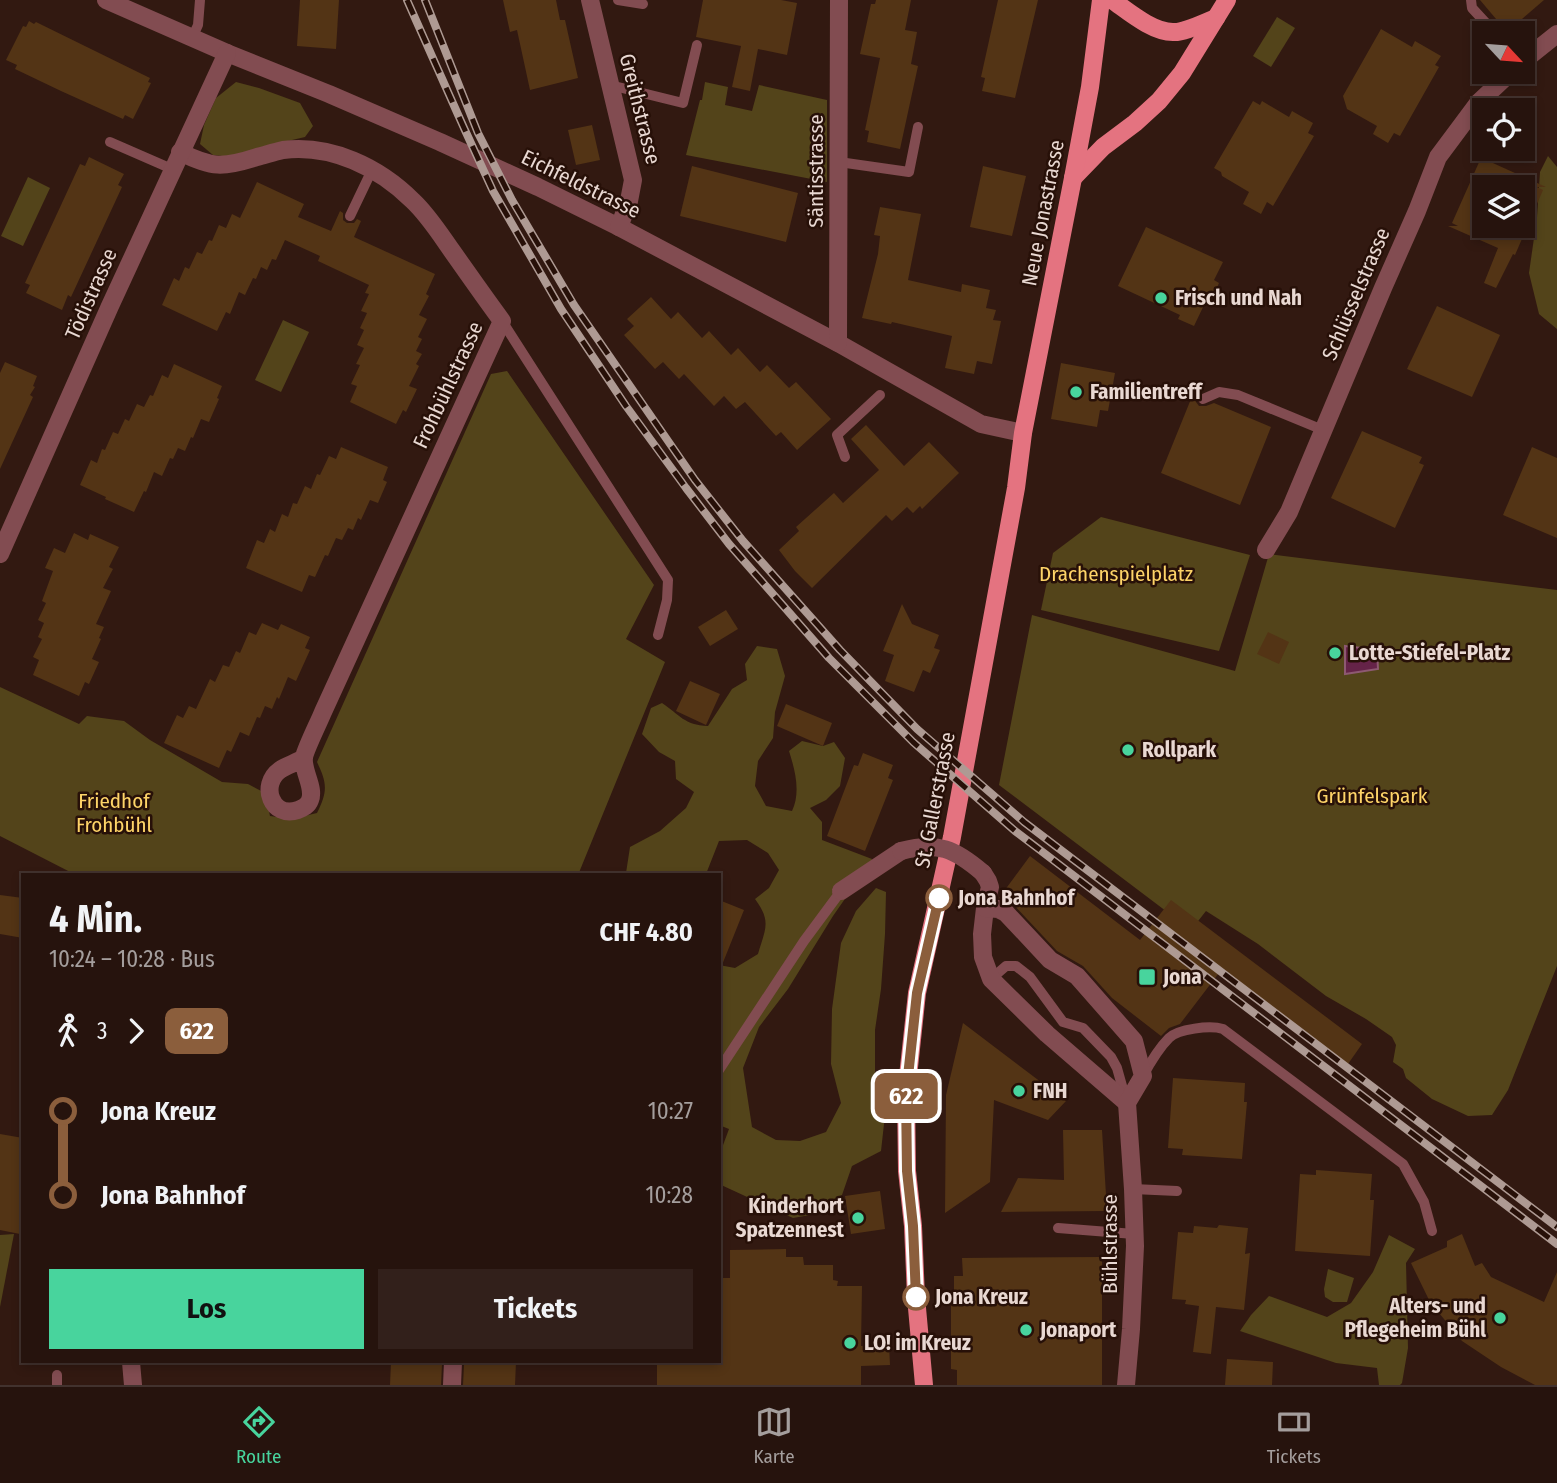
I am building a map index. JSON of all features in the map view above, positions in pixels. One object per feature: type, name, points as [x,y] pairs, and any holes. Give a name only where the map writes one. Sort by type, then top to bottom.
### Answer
[{"type":"main road","name":"Neue Jonastrasse","points":[[1023,433],[1091,79],[1101,0]]},
{"type":"main road","points":[[1112,0],[1143,21],[1175,33],[1216,18]]},
{"type":"main road","points":[[1073,178],[1103,148],[1159,102],[1182,73],[1227,0]]},
{"type":"main road","name":"St. Gallerstrasse","points":[[924,1385],[907,1171],[906,1095],[917,993],[952,837],[1016,488],[1023,433]]},
{"type":"street","name":"Eichfeldstrasse","points":[[106,0],[440,142],[548,192],[838,343],[981,424],[1023,433]]},
{"type":"street","name":"Greithstrasse","points":[[590,0],[634,180],[618,227]]},
{"type":"street","name":"Säntisstrasse","points":[[838,343],[839,0]]},
{"type":"street","points":[[1535,52],[1557,34]]},
{"type":"street","name":"Tödistrasse","points":[[0,554],[172,169],[227,53]]},
{"type":"street","name":"Schlüsselstrasse","points":[[1266,550],[1289,512],[1438,157],[1479,102],[1498,84]]},
{"type":"street","name":"Frohbühlstrasse","points":[[180,152],[217,166],[236,164],[280,151],[324,151],[341,155],[372,170],[415,202],[502,321],[304,758]]},
{"type":"street","points":[[841,891],[901,851],[920,846],[935,846],[961,855],[983,873],[990,887],[985,908],[982,934],[983,957],[991,979],[1047,1034],[1127,1103],[1143,1076],[1134,1041],[1077,976],[1050,960],[1006,913],[985,908]]},
{"type":"street","name":"Bühlstrasse","points":[[1126,1385],[1134,1234],[1127,1103]]},
{"type":"street","points":[[131,1363],[132,1385]]},
{"type":"street","points":[[452,1385],[453,1363]]},
{"type":"lane","points":[[192,38],[198,25],[200,0]]},
{"type":"lane","points":[[618,0],[643,4]]},
{"type":"lane","points":[[1471,0],[1472,8],[1484,21]]},
{"type":"lane","points":[[610,85],[683,103],[697,45]]},
{"type":"lane","points":[[839,162],[909,172],[918,127]]},
{"type":"lane","points":[[110,142],[172,169]]},
{"type":"lane","points":[[350,216],[372,170]]},
{"type":"lane","points":[[502,321],[668,580],[667,600],[658,635]]},
{"type":"lane","points":[[1203,399],[1219,392],[1238,395],[1323,430]]},
{"type":"lane","points":[[845,457],[837,435],[880,395]]},
{"type":"lane","points":[[721,1067],[804,941],[841,891]]},
{"type":"lane","points":[[991,979],[1006,966],[1016,966],[1030,977],[1063,1022],[1083,1028],[1111,1057],[1127,1103]]},
{"type":"lane","points":[[1143,1076],[1171,1036],[1202,1027],[1214,1026],[1223,1029],[1403,1164],[1424,1202],[1432,1231]]},
{"type":"lane","points":[[1133,1189],[1177,1191]]},
{"type":"lane","points":[[1058,1228],[1134,1234]]},
{"type":"green space","points":[[1277,17],[1295,28],[1271,67],[1253,56]]},
{"type":"green space","points":[[236,82],[300,103],[313,126],[305,137],[232,157],[213,155],[200,144],[204,125],[216,98]]},
{"type":"green space","points":[[705,82],[728,87],[725,105],[752,111],[759,85],[827,100],[827,182],[686,155]]},
{"type":"green space","points":[[1548,156],[1557,167],[1557,329],[1539,314],[1529,273],[1535,238],[1540,172]]},
{"type":"green space","points":[[28,177],[50,188],[23,246],[1,236]]},
{"type":"green space","points":[[283,320],[309,332],[281,392],[255,380]]},
{"type":"green space","name":"Friedhof Frohbühl","points":[[507,371],[654,585],[626,639],[665,662],[579,873],[72,873],[0,836],[0,687],[79,724],[87,716],[124,721],[150,740],[222,782],[248,784],[265,793],[270,816],[292,819],[317,813],[325,787],[317,762],[491,374]]},
{"type":"green space","name":"Drachenspielplatz","points":[[1101,517],[1250,555],[1219,651],[1041,610],[1053,553]]},
{"type":"green space","name":"Grünfelspark","points":[[1269,554],[1557,590],[1557,966],[1508,1090],[1492,1115],[1468,1116],[1432,1099],[1406,1078],[1403,1069],[1393,1062],[1396,1045],[1392,1037],[1326,996],[1258,944],[1206,911],[1191,930],[999,785],[1032,615],[1235,671]]},
{"type":"green space","points":[[757,646],[777,649],[785,676],[775,712],[773,738],[758,761],[755,786],[766,806],[792,811],[795,804],[797,789],[789,751],[802,741],[823,746],[834,742],[845,758],[840,786],[826,800],[810,808],[822,822],[822,840],[872,859],[864,885],[849,893],[788,989],[759,1027],[743,1068],[752,1127],[776,1140],[800,1141],[826,1132],[841,1103],[831,1064],[832,1009],[841,943],[856,911],[876,888],[886,892],[881,989],[875,1030],[875,1078],[885,1115],[881,1151],[852,1166],[842,1195],[816,1214],[793,1218],[721,1185],[721,1151],[729,1129],[721,1126],[721,965],[735,968],[758,954],[766,926],[764,914],[755,899],[769,888],[779,870],[768,853],[747,840],[719,841],[706,873],[626,873],[630,847],[660,831],[686,808],[694,792],[676,779],[675,761],[659,752],[642,734],[651,708],[662,703],[683,719],[708,726],[732,689],[747,680],[745,664]]},
{"type":"green space","points":[[14,1234],[0,1307],[0,1235]]},
{"type":"green space","points":[[1389,1235],[1415,1249],[1406,1263],[1408,1348],[1400,1385],[1379,1385],[1377,1368],[1336,1363],[1240,1331],[1269,1296],[1327,1317],[1351,1303],[1373,1272]]},
{"type":"green space","points":[[1328,1269],[1354,1278],[1347,1302],[1333,1302],[1325,1297]]},
{"type":"shaded area","points":[[1345,646],[1377,650],[1378,669],[1345,674]]},
{"type":"building","points":[[300,0],[339,0],[336,49],[297,46]]},
{"type":"building","points":[[503,0],[556,0],[560,20],[565,20],[578,78],[530,90],[517,30],[510,32]]},
{"type":"building","points":[[703,0],[781,0],[797,3],[787,55],[758,49],[750,91],[732,87],[741,46],[696,37]]},
{"type":"building","points":[[876,0],[911,0],[905,30],[917,32],[911,64],[918,66],[900,149],[867,142],[869,131],[865,130],[880,58],[860,54],[871,4],[875,4]]},
{"type":"building","points":[[998,0],[1038,0],[1015,98],[982,91],[985,78],[981,77]]},
{"type":"building","points":[[1480,0],[1544,0],[1520,21],[1498,21]]},
{"type":"building","points":[[29,21],[150,78],[148,82],[151,83],[133,119],[125,115],[123,119],[15,69],[17,65],[6,60],[23,26],[26,27]]},
{"type":"building","points":[[1381,29],[1412,47],[1415,41],[1441,56],[1435,65],[1439,67],[1400,136],[1394,133],[1388,143],[1373,134],[1377,126],[1347,109],[1343,96]]},
{"type":"building","points":[[1253,101],[1260,105],[1262,101],[1289,117],[1292,111],[1313,123],[1308,133],[1314,136],[1273,206],[1267,202],[1261,214],[1243,204],[1249,192],[1214,168]]},
{"type":"building","points":[[592,125],[600,160],[576,165],[568,130]]},
{"type":"building","points":[[89,157],[124,174],[118,185],[122,187],[71,297],[68,295],[62,310],[26,293],[30,285],[25,283],[80,164],[85,166]]},
{"type":"building","points":[[1480,161],[1488,161],[1519,175],[1473,175]]},
{"type":"building","points":[[692,166],[798,193],[786,242],[680,216]]},
{"type":"building","points":[[983,166],[1026,176],[1012,236],[970,227]]},
{"type":"building","points":[[1472,178],[1472,237],[1448,226],[1458,226],[1452,223]]},
{"type":"building","points":[[257,182],[304,204],[298,217],[331,231],[340,211],[347,223],[354,223],[357,219],[361,221],[354,237],[435,274],[426,294],[429,296],[419,315],[427,319],[418,337],[422,339],[416,351],[422,354],[416,364],[419,366],[409,386],[417,389],[406,412],[403,410],[396,424],[350,402],[357,386],[351,384],[360,365],[356,364],[364,348],[357,345],[364,330],[360,328],[367,313],[361,311],[369,294],[365,293],[369,285],[318,261],[320,256],[285,240],[276,260],[272,259],[267,270],[261,267],[245,295],[239,292],[230,314],[226,312],[217,331],[162,305],[174,278],[179,281],[185,267],[189,269],[197,252],[202,254],[219,225],[226,228],[232,214],[240,218]]},
{"type":"building","points":[[1535,182],[1546,187],[1537,187],[1543,190],[1535,209]]},
{"type":"building","points":[[880,207],[921,214],[908,280],[961,292],[962,284],[990,290],[986,308],[996,310],[993,320],[1001,321],[992,364],[977,361],[974,374],[945,368],[952,336],[862,318],[878,254],[880,236],[874,235]]},
{"type":"building","points":[[1146,227],[1223,262],[1214,280],[1219,283],[1209,305],[1205,303],[1194,326],[1178,319],[1180,315],[1118,286]]},
{"type":"building","points":[[1475,238],[1522,238],[1496,288],[1484,283],[1498,248]]},
{"type":"building","points":[[651,297],[671,319],[678,312],[702,338],[709,331],[731,355],[738,348],[760,372],[767,365],[789,388],[796,382],[831,419],[797,450],[781,432],[776,436],[745,402],[736,409],[724,396],[714,406],[684,374],[679,379],[663,362],[655,369],[624,335],[634,326],[627,319]]},
{"type":"building","points":[[1437,306],[1500,335],[1472,397],[1407,369]]},
{"type":"building","points":[[5,362],[37,376],[30,395],[33,397],[0,469],[0,373]]},
{"type":"building","points":[[1061,363],[1115,373],[1108,411],[1100,410],[1097,427],[1051,419]]},
{"type":"building","points":[[174,364],[222,386],[217,398],[219,399],[209,422],[201,419],[185,451],[178,448],[162,476],[154,472],[134,512],[80,485],[91,460],[97,463],[113,432],[118,434],[125,419],[129,421],[137,404],[144,407],[150,395],[153,396],[162,375],[168,378]]},
{"type":"building","points":[[1193,394],[1199,406],[1214,403],[1271,427],[1240,505],[1161,473]]},
{"type":"building","points":[[866,425],[904,466],[929,442],[959,473],[922,509],[920,506],[913,513],[907,507],[892,521],[886,515],[812,588],[779,550],[799,531],[796,527],[834,493],[843,503],[879,470],[851,439]]},
{"type":"building","points":[[1362,431],[1422,457],[1419,463],[1424,465],[1395,528],[1331,498]]},
{"type":"building","points":[[341,447],[388,467],[383,480],[387,482],[378,503],[370,500],[353,530],[348,528],[342,540],[336,538],[315,577],[309,575],[302,592],[246,568],[257,540],[264,543],[270,529],[275,532],[282,514],[288,517],[293,503],[297,504],[305,486],[311,489],[329,456],[336,459]]},
{"type":"building","points":[[1532,447],[1557,458],[1557,538],[1503,515]]},
{"type":"building","points":[[74,533],[88,540],[90,534],[119,547],[109,567],[113,569],[103,588],[111,591],[96,624],[104,627],[92,659],[99,662],[89,684],[85,682],[79,696],[33,675],[39,660],[33,657],[42,639],[38,637],[44,623],[38,620],[46,603],[42,601],[53,571],[45,568],[54,548],[65,553]]},
{"type":"building","points":[[902,604],[912,624],[939,635],[934,648],[940,650],[930,673],[923,670],[914,692],[885,681],[894,655],[883,651]]},
{"type":"building","points":[[726,610],[738,629],[710,646],[698,627]]},
{"type":"building","points":[[262,623],[278,630],[281,624],[310,637],[305,648],[310,650],[296,681],[288,677],[272,709],[265,706],[249,736],[240,732],[231,752],[227,750],[219,768],[164,743],[177,715],[183,718],[189,706],[196,709],[210,679],[215,682],[223,665],[229,667],[236,651],[240,653],[249,632],[256,635]]},
{"type":"building","points":[[1268,632],[1289,642],[1279,664],[1257,654]]},
{"type":"building","points":[[690,681],[720,694],[706,725],[676,711]]},
{"type":"building","points":[[786,704],[832,723],[823,746],[777,726]]},
{"type":"building","points":[[863,753],[893,765],[888,778],[893,780],[865,851],[827,836],[854,765],[858,766]]},
{"type":"building","points":[[1030,856],[1140,940],[1171,900],[1362,1044],[1348,1064],[1222,969],[1180,1024],[1169,1028],[1161,1036],[1112,998],[1083,966],[1057,951],[1014,905],[999,898]]},
{"type":"building","points":[[0,895],[21,898],[21,938],[0,934]]},
{"type":"building","points":[[721,901],[744,910],[721,968]]},
{"type":"building","points":[[963,1023],[1066,1101],[1048,1120],[994,1100],[990,1182],[945,1213],[946,1095]]},
{"type":"building","points":[[1173,1078],[1245,1083],[1244,1102],[1247,1102],[1242,1159],[1182,1155],[1183,1149],[1168,1148]]},
{"type":"building","points":[[1063,1130],[1102,1130],[1107,1211],[1001,1212],[1018,1178],[1064,1180]]},
{"type":"building","points":[[0,1134],[21,1138],[21,1228],[20,1234],[0,1230]]},
{"type":"building","points":[[1316,1170],[1372,1174],[1370,1200],[1374,1200],[1370,1256],[1295,1251],[1300,1174],[1316,1175]]},
{"type":"building","points":[[880,1191],[885,1229],[851,1234],[845,1196]]},
{"type":"building","points":[[1219,1225],[1248,1228],[1245,1254],[1250,1253],[1244,1310],[1216,1307],[1211,1354],[1193,1352],[1199,1306],[1185,1304],[1186,1300],[1172,1299],[1178,1232],[1193,1233],[1194,1226],[1217,1228]]},
{"type":"building","name":"Alters- und Pflegeheim Bühl","points":[[1462,1234],[1475,1266],[1482,1263],[1491,1277],[1544,1302],[1557,1272],[1557,1385],[1535,1385],[1501,1367],[1462,1341],[1430,1302],[1411,1263],[1447,1247],[1447,1241]]},
{"type":"building","points":[[786,1249],[786,1257],[803,1257],[804,1265],[833,1265],[833,1280],[838,1281],[837,1286],[862,1286],[861,1346],[889,1344],[890,1365],[861,1366],[861,1385],[657,1385],[657,1363],[721,1363],[721,1278],[730,1278],[730,1250]]},
{"type":"building","name":"Jonaport","points":[[1102,1257],[1102,1385],[957,1385],[957,1370],[951,1369],[951,1292],[954,1292],[954,1276],[963,1276],[962,1258]]},
{"type":"building","points":[[1227,1359],[1273,1362],[1272,1385],[1225,1385]]},
{"type":"building","points":[[391,1363],[442,1364],[441,1385],[390,1385]]},
{"type":"building","points":[[516,1363],[515,1385],[463,1385],[464,1365]]},
{"type":"railway","points":[[407,0],[493,191],[561,309],[626,406],[729,544],[829,658],[913,742],[1015,831],[1557,1244]]},
{"type":"railway","points":[[425,0],[478,133],[512,200],[574,305],[695,480],[743,541],[840,650],[917,729],[1024,822],[1557,1227]]},
{"type":"bus line","name":"622","points":[[916,1297],[907,1171],[906,1095],[917,993],[939,898]]},
{"type":"place","name":"Frisch und Nah","points":[[1161,298]]},
{"type":"place","name":"Familientreff","points":[[1076,392]]},
{"type":"place","name":"Lotte-Stiefel-Platz","points":[[1335,653]]},
{"type":"place","name":"Rollpark","points":[[1128,750]]},
{"type":"place","name":"Jona Bahnhof","points":[[939,898]]},
{"type":"place","name":"Jona","points":[[1147,977]]},
{"type":"place","name":"FNH","points":[[1019,1091]]},
{"type":"place","name":"Kinderhort Spatzennest","points":[[858,1218]]},
{"type":"place","name":"Jona Kreuz","points":[[916,1297]]},
{"type":"place","name":"Alters- und Pflegeheim Bühl","points":[[1500,1318]]},
{"type":"place","name":"Jonaport","points":[[1026,1330]]},
{"type":"place","name":"LO! im Kreuz","points":[[850,1343]]}]
